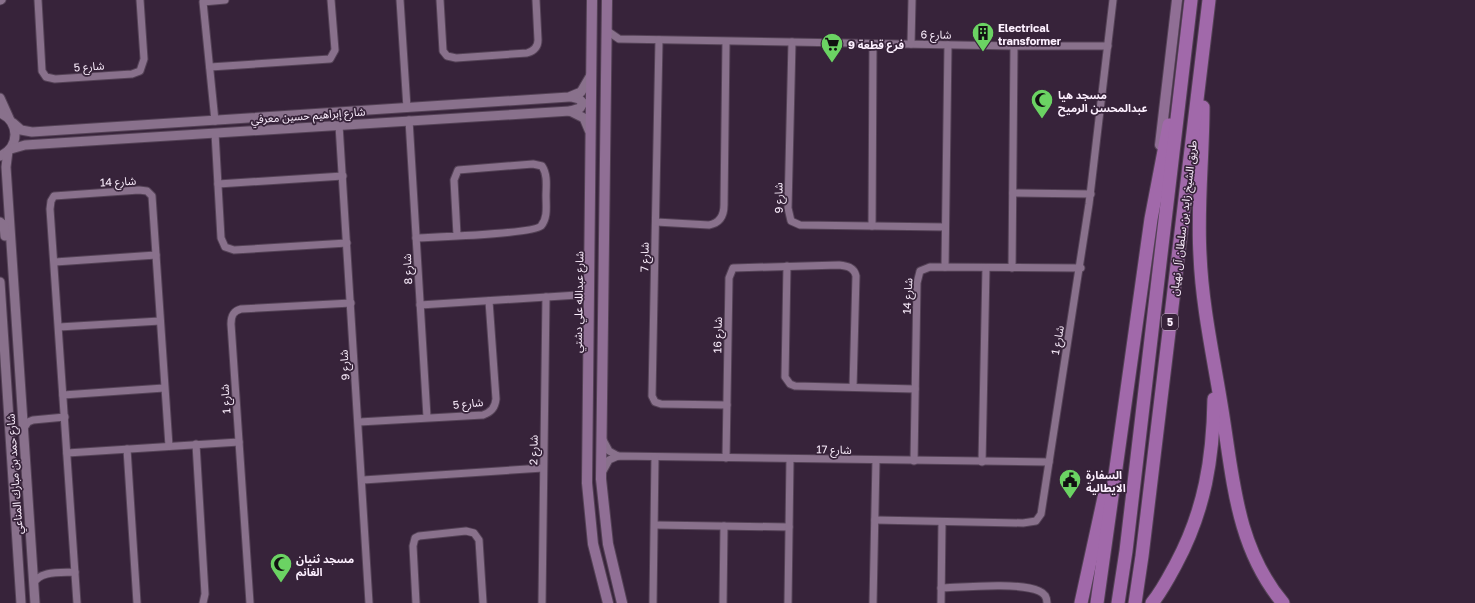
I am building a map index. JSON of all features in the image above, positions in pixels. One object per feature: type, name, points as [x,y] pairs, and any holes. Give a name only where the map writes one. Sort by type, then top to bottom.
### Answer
[{"type":"highway","name":"طريق الشيخ زايد بن سلطان آل نهيان","points":[[1118,603],[1126,551],[1191,0]]},
{"type":"highway","name":"طريق الشيخ زايد بن سلطان آل نهيان","points":[[1135,603],[1142,556],[1209,0]]},
{"type":"highway","points":[[1204,41],[1200,254],[1202,282],[1239,517],[1256,562],[1275,594],[1283,603]]},
{"type":"highway","points":[[1097,603],[1151,219],[1176,87],[1184,65]]},
{"type":"highway","points":[[1152,603],[1172,572],[1186,546],[1207,483],[1214,428],[1211,345]]},
{"type":"highway","points":[[1081,603],[1128,391]]},
{"type":"highway","points":[[1139,603],[1142,556]]},
{"type":"main road","name":"شارع عبدالله علي دشتي","points":[[592,0],[587,495],[593,544],[608,603]]},
{"type":"main road","points":[[601,0],[602,15],[606,30]]},
{"type":"main road","points":[[606,0],[601,479],[608,544],[622,603]]},
{"type":"main road","points":[[1151,219],[1177,0]]},
{"type":"main road","points":[[587,495],[593,506],[599,545],[604,549],[608,544]]},
{"type":"street","name":"شارع 5","points":[[38,0],[42,71],[46,77],[55,79],[132,74],[140,71],[144,59],[140,0]]},
{"type":"street","points":[[215,121],[203,2],[225,0]]},
{"type":"street","points":[[210,67],[330,59],[334,50],[331,0]]},
{"type":"street","points":[[400,0],[408,108]]},
{"type":"street","points":[[440,0],[443,51],[447,56],[456,58],[527,53],[534,50],[537,46],[538,40],[536,0]]},
{"type":"street","points":[[911,44],[912,0]]},
{"type":"street","name":"شارع 1","points":[[875,520],[1023,523],[1036,521],[1043,511],[1049,462],[1081,268],[1113,0]]},
{"type":"street","points":[[606,30],[619,39],[606,48]]},
{"type":"street","name":"شارع 6","points":[[619,39],[726,42],[1108,46]]},
{"type":"street","name":"شارع 7","points":[[659,40],[653,398],[657,403],[665,405],[727,405]]},
{"type":"street","points":[[656,222],[712,224],[720,220],[723,215],[726,42]]},
{"type":"street","name":"شارع 9","points":[[792,42],[788,208],[790,220],[798,224],[946,227]]},
{"type":"street","points":[[872,226],[873,44]]},
{"type":"street","points":[[945,267],[948,45]]},
{"type":"street","points":[[1012,268],[1014,46]]},
{"type":"street","points":[[569,97],[576,95],[583,90],[592,70]]},
{"type":"street","points":[[569,97],[579,99],[583,103],[580,108],[570,111]]},
{"type":"street","name":"شارع إبراهيم حسين معرفي","points":[[0,113],[21,130],[32,132],[569,97]]},
{"type":"street","points":[[0,98],[11,121]]},
{"type":"street","points":[[570,111],[582,116],[586,121],[591,139]]},
{"type":"street","name":"شارع إبراهيم حسين معرفي","points":[[0,156],[9,150],[22,145],[570,111]]},
{"type":"street","name":"شارع 8","points":[[409,120],[427,417]]},
{"type":"street","name":"شارع حمد بن مبارك المناعي","points":[[11,121],[16,135],[9,150],[6,167],[35,603]]},
{"type":"street","name":"شارع 9","points":[[339,125],[363,480],[369,603]]},
{"type":"street","points":[[92,141],[88,138],[91,134],[108,132],[120,127]]},
{"type":"street","points":[[215,133],[221,241],[227,249],[234,250],[347,243]]},
{"type":"street","points":[[416,238],[531,230],[539,227],[545,219],[546,212],[546,176],[542,166],[533,164],[458,170],[454,180],[457,235]]},
{"type":"street","points":[[218,184],[343,176]]},
{"type":"street","name":"شارع 14","points":[[77,603],[50,206],[52,199],[58,196],[139,190],[149,192],[153,198],[164,388],[169,446]]},
{"type":"street","points":[[1013,193],[1091,194]]},
{"type":"street","points":[[0,222],[4,225],[8,253],[13,266]]},
{"type":"street","points":[[55,262],[156,255]]},
{"type":"street","points":[[787,266],[786,380],[790,384],[795,386],[915,389]]},
{"type":"street","name":"شارع 16","points":[[726,458],[730,273],[733,268],[787,266],[850,267],[855,272],[853,387]]},
{"type":"street","name":"شارع 14","points":[[914,461],[918,277],[920,271],[924,268],[945,267],[1081,268]]},
{"type":"street","points":[[982,462],[986,268]]},
{"type":"street","name":"شارع حمد بن مبارك المناعي","points":[[0,282],[21,603]]},
{"type":"street","points":[[578,295],[590,287]]},
{"type":"street","points":[[420,305],[578,295],[585,298],[590,304]]},
{"type":"street","name":"شارع 2","points":[[542,603],[546,297]]},
{"type":"street","name":"شارع 5","points":[[359,422],[483,415],[489,413],[494,407],[496,399],[489,301]]},
{"type":"street","name":"شارع 1","points":[[250,603],[231,324],[233,314],[241,310],[351,303]]},
{"type":"street","points":[[59,327],[160,320]]},
{"type":"street","points":[[63,395],[164,388]]},
{"type":"street","points":[[22,413],[26,417],[33,420]]},
{"type":"street","points":[[24,428],[28,422],[33,420],[65,417]]},
{"type":"street","points":[[601,479],[607,462],[618,456],[607,449],[602,434]]},
{"type":"street","points":[[67,452],[239,442]]},
{"type":"street","points":[[196,444],[205,594],[203,603]]},
{"type":"street","points":[[127,449],[137,603]]},
{"type":"street","name":"شارع 17","points":[[618,456],[1049,462]]},
{"type":"street","points":[[653,603],[655,456]]},
{"type":"street","points":[[788,603],[790,459]]},
{"type":"street","points":[[873,603],[876,460]]},
{"type":"street","points":[[363,480],[543,468]]},
{"type":"street","points":[[941,603],[942,522]]},
{"type":"street","points":[[655,525],[789,528]]},
{"type":"street","points":[[723,603],[724,526]]},
{"type":"street","points":[[416,603],[414,539],[419,536],[466,531],[474,533],[479,540],[483,603]]},
{"type":"street","points":[[32,567],[36,572],[42,575]]},
{"type":"street","points":[[34,584],[36,578],[42,575],[75,572]]},
{"type":"street","points":[[941,588],[1031,588],[1042,592],[1046,597],[1047,603]]},
{"type":"place","name":"Electrical transformer","points":[[983,52]]},
{"type":"place","name":"فرع قطعة 9","points":[[832,64]]},
{"type":"place","name":"مسجد هيا عبدالمحسن الرميح","points":[[1042,120]]},
{"type":"place","name":"السفارة الايطالية","points":[[1070,500]]},
{"type":"place","name":"مسجد ثنيان الغانم","points":[[281,584]]}]
